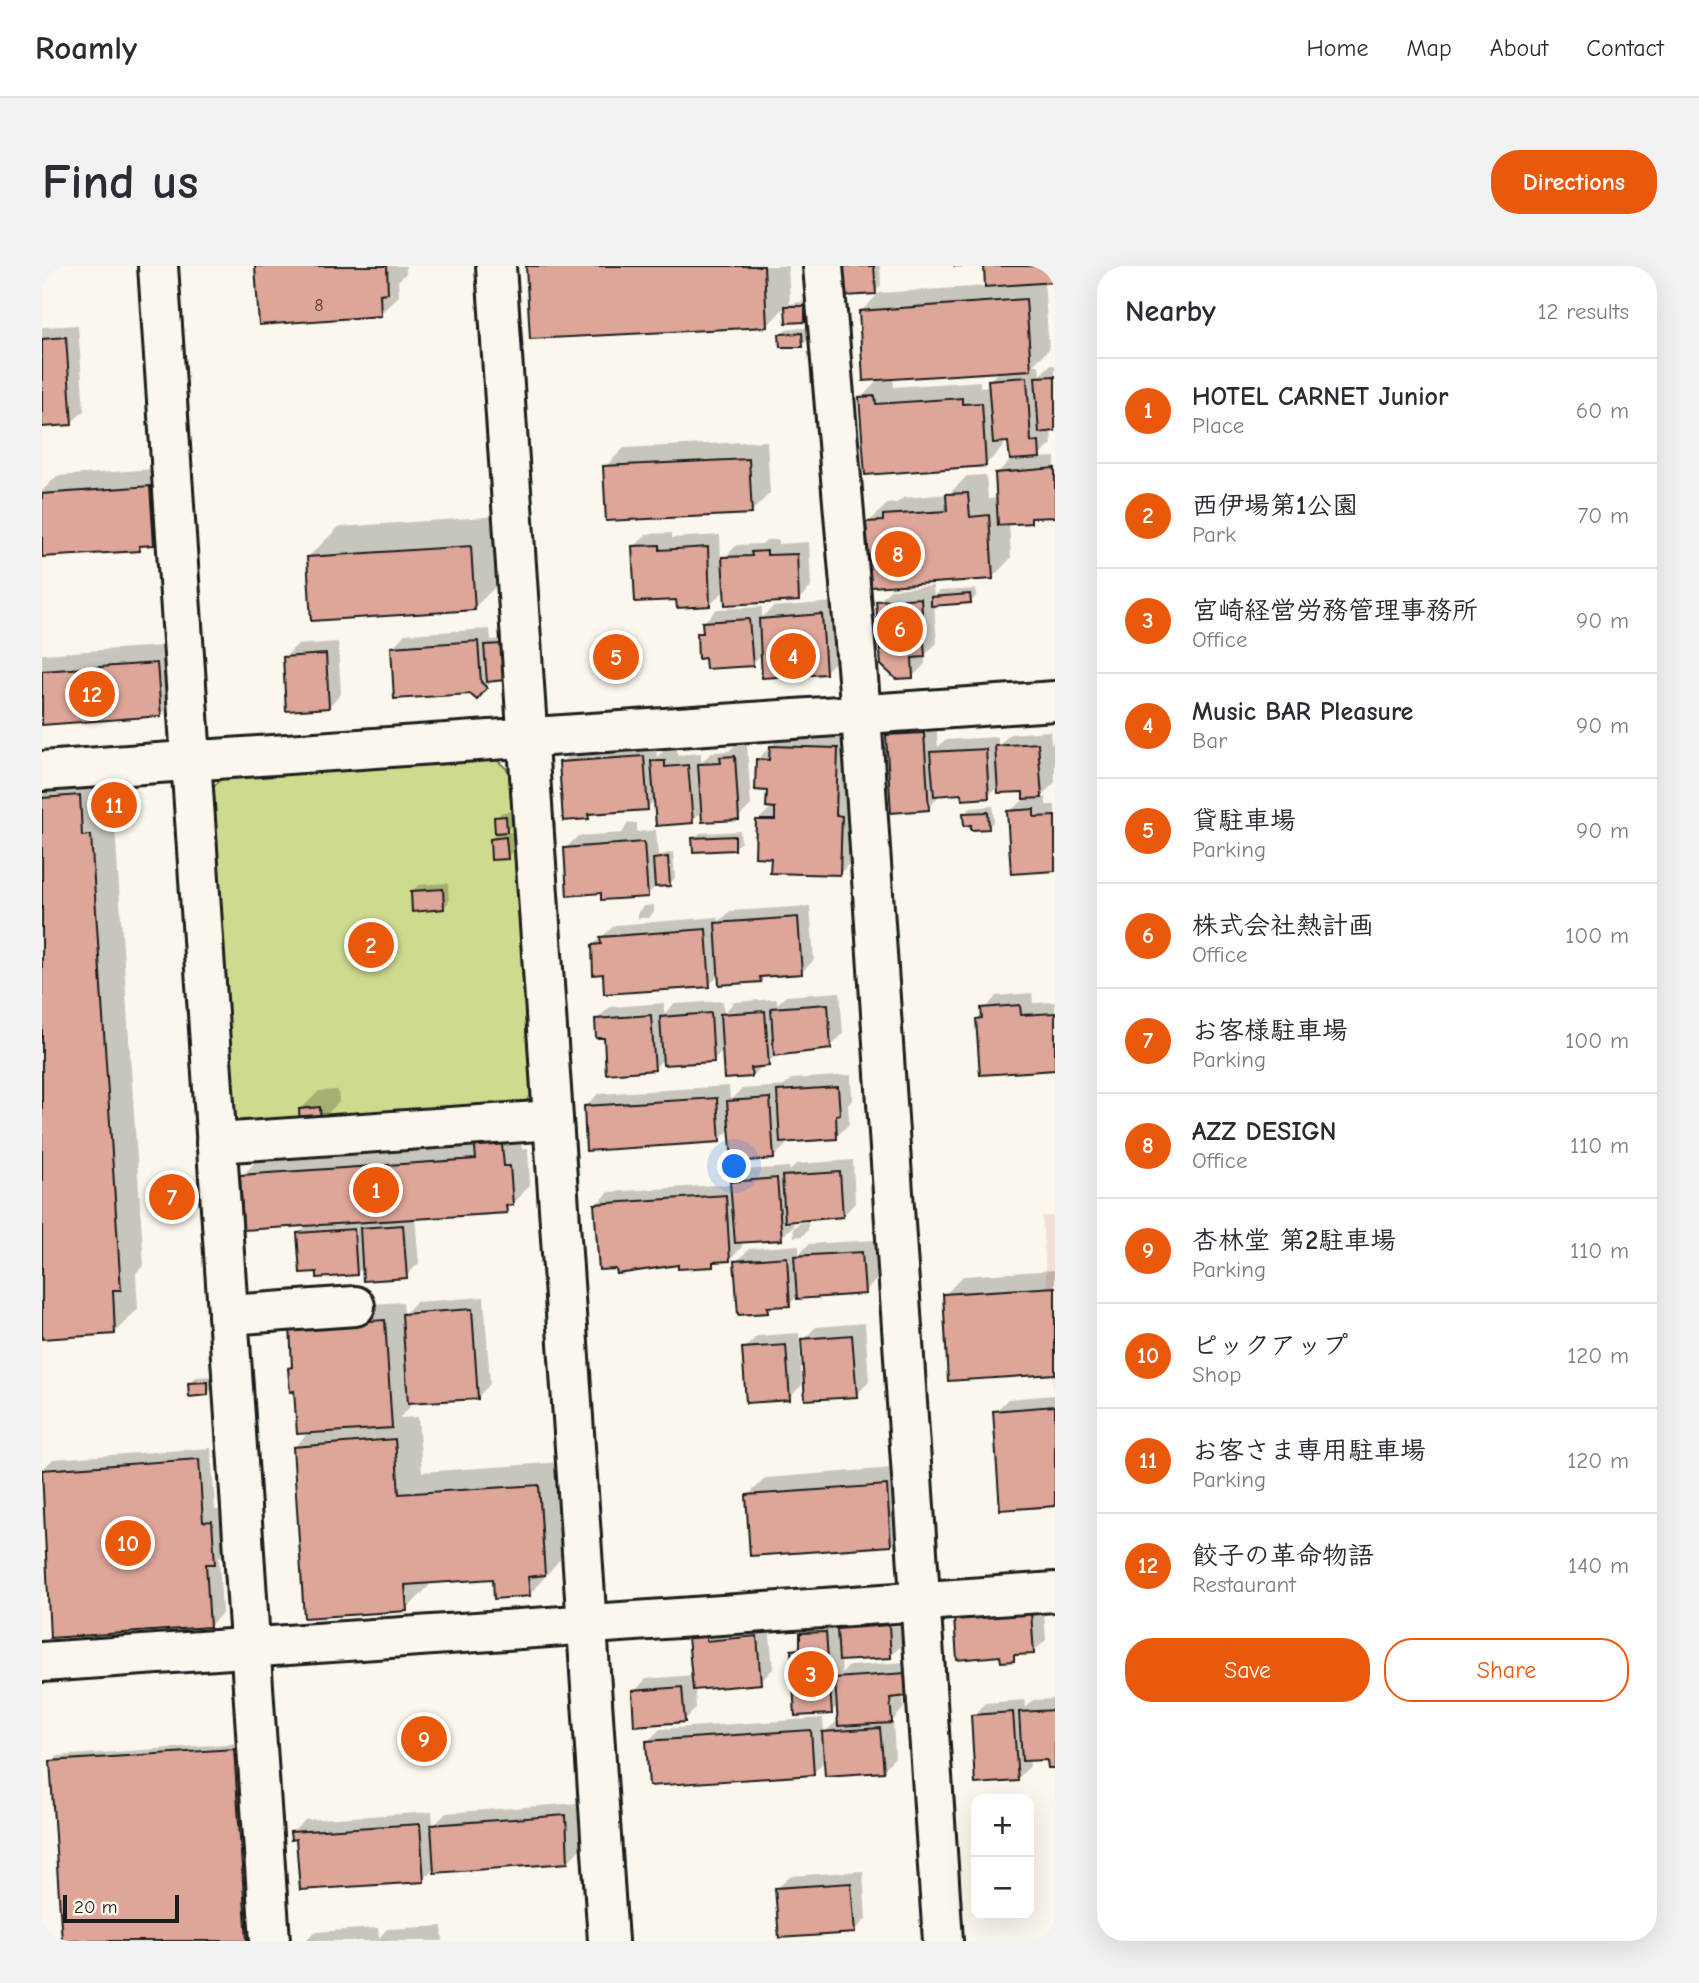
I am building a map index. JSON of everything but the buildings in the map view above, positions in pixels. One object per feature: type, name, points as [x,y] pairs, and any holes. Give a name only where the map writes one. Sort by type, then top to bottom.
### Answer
[{"type":"street","points":[[158,266],[270,1941]]},
{"type":"street","points":[[496,266],[608,1941]]},
{"type":"street","points":[[823,266],[861,714],[943,1941]]},
{"type":"street","points":[[42,771],[1055,701]]},
{"type":"street","points":[[216,1143],[553,1120]]},
{"type":"street","points":[[228,1315],[355,1306]]},
{"type":"street","points":[[42,1662],[1055,1592]]},
{"type":"shaded area","points":[[1042,1216],[1055,1216],[1055,1399],[1054,1399]]},
{"type":"green space","points":[[490,754],[509,771],[531,1096],[514,1114],[251,1132],[232,1116],[210,791],[227,772]]},
{"type":"place","name":"AZZ DESIGN","points":[[898,554]]},
{"type":"place","name":"株式会社熱計画","points":[[900,629]]},
{"type":"place","name":"Music BAR Pleasure","points":[[793,656]]},
{"type":"place","name":"貸駐車場","points":[[616,657]]},
{"type":"place","name":"餃子の革命物語","points":[[92,694]]},
{"type":"place","name":"お客さま専用駐車場","points":[[114,805]]},
{"type":"place","name":"西伊場第1公園","points":[[371,945]]},
{"type":"place","name":"HOTEL CARNET Junior","points":[[376,1190]]},
{"type":"place","name":"お客様駐車場","points":[[172,1197]]},
{"type":"place","name":"ピックアップ","points":[[128,1543]]},
{"type":"place","name":"宮崎経営労務管理事務所","points":[[811,1674]]},
{"type":"place","name":"杏林堂 第2駐車場","points":[[424,1739]]}]
